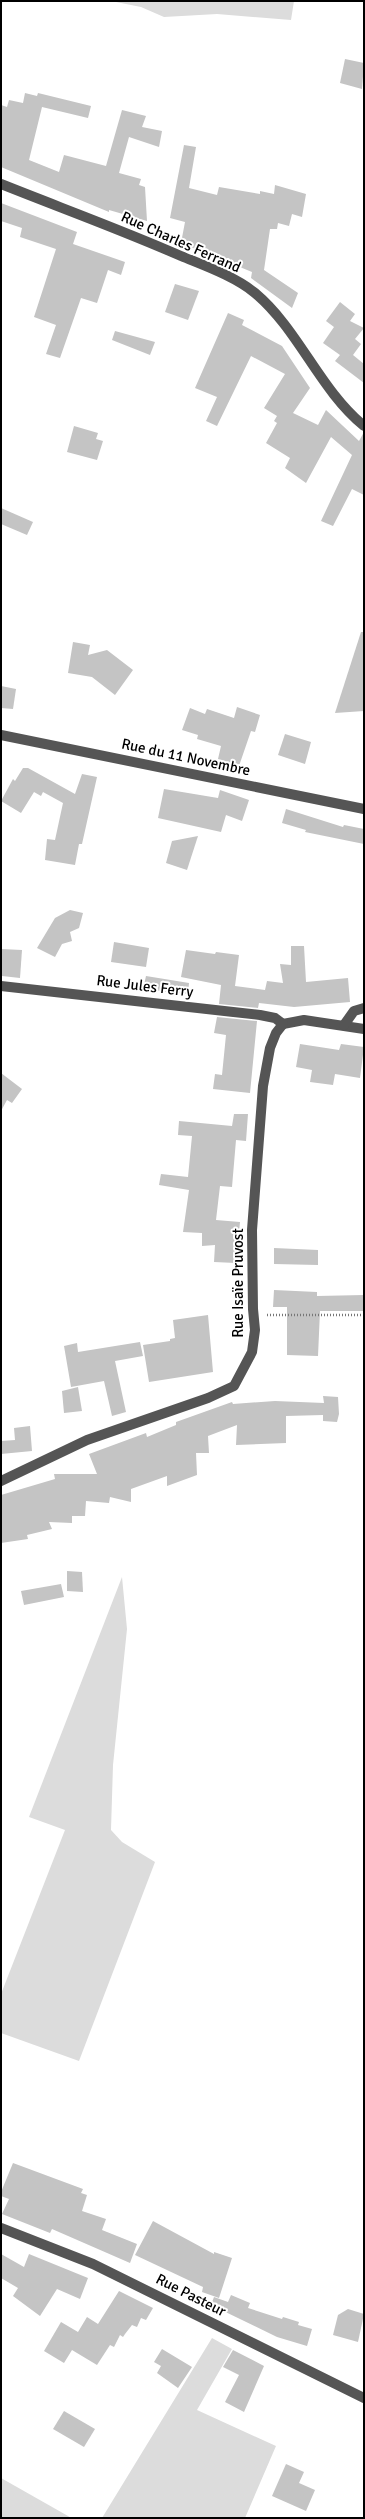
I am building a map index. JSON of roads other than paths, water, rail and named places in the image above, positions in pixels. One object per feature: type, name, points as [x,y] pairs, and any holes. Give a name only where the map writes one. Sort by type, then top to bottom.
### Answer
[{"type":"street","name":"Rue Charles Ferrand","points":[[1,184],[171,252],[217,272],[254,292],[276,315],[326,383],[364,426]]},
{"type":"street","name":"Rue du 11 Novembre","points":[[1,735],[364,809]]},
{"type":"street","name":"Rue Jules Ferry","points":[[1,986],[260,1015],[275,1018],[283,1024]]},
{"type":"street","points":[[344,1025],[354,1011],[364,1008]]},
{"type":"street","points":[[283,1024],[304,1020],[364,1029]]},
{"type":"street","name":"Rue Isaïe Pruvost","points":[[1,1481],[87,1440],[208,1398],[234,1386],[252,1352],[255,1330],[252,1230],[263,1086],[270,1048],[276,1033],[283,1024]]},
{"type":"street","name":"Rue Pasteur","points":[[1,2228],[93,2264],[364,2398]]}]
